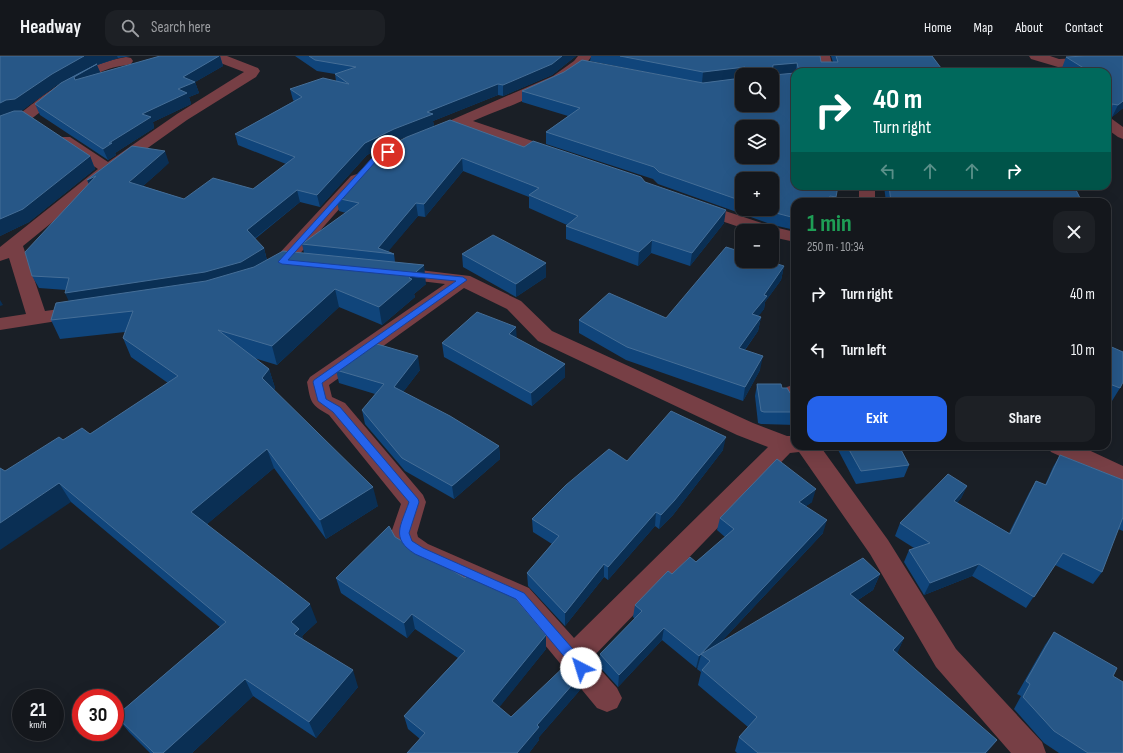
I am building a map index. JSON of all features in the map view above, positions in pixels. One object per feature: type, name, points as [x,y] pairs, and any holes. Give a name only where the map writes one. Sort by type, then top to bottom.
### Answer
[{"type":"street","points":[[37,318],[7,251],[108,168],[182,117],[251,74],[253,71],[215,56]]},
{"type":"street","points":[[823,56],[826,68]]},
{"type":"street","points":[[1036,56],[1058,64],[1123,60]]},
{"type":"street","points":[[108,168],[31,122],[54,94],[100,66],[126,60]]},
{"type":"street","points":[[415,140],[461,122],[558,79],[585,62]]},
{"type":"street","points":[[461,122],[573,159]]},
{"type":"street","points":[[1111,125],[1123,134]]},
{"type":"street","points":[[252,280],[282,262],[369,165]]},
{"type":"street","points":[[687,202],[748,224]]},
{"type":"street","points":[[779,234],[791,236]]},
{"type":"street","points":[[282,262],[304,264]]},
{"type":"street","points":[[377,271],[463,280],[514,305],[545,336],[745,429],[791,443]]},
{"type":"street","points":[[463,280],[318,382],[322,401],[337,409],[414,502],[404,533],[408,544],[419,551],[520,596],[607,698]]},
{"type":"street","points":[[0,324],[97,310]]},
{"type":"street","points":[[573,658],[791,450]]},
{"type":"street","points":[[800,450],[879,547],[946,658],[1031,753]]},
{"type":"street","points":[[1068,450],[1123,476]]},
{"type":"building","points":[[0,56],[84,56],[52,74],[15,99],[6,100],[0,103]]},
{"type":"building","points":[[160,56],[219,56],[183,77],[195,82],[178,89],[187,93],[142,114],[151,117],[109,143],[112,143],[103,149],[35,104],[61,83],[97,64],[74,77],[75,80]]},
{"type":"building","points":[[309,56],[562,56],[552,64],[503,85],[498,84],[427,112],[433,114],[394,129],[365,143],[317,195],[297,190],[247,230],[264,248],[241,262],[205,272],[65,293],[69,278],[32,276],[25,252],[96,176],[87,180],[132,146],[165,151],[129,182],[184,199],[213,178],[253,189],[295,157],[235,134],[302,97],[290,89],[323,78],[349,84],[335,74],[356,67],[315,60]]},
{"type":"building","points":[[620,56],[820,56],[821,62],[838,62],[836,56],[932,56],[941,68],[798,68],[797,63],[773,65],[773,68],[745,68],[703,72]]},
{"type":"building","points":[[1123,56],[1123,101],[1118,105],[1112,104],[1111,111],[1111,68],[1084,68],[1066,57]]},
{"type":"building","points":[[582,60],[703,83],[735,79],[735,112],[779,112],[779,75],[791,73],[791,190],[837,190],[836,197],[791,198],[791,217],[779,214],[779,172],[735,172],[735,199],[659,172],[654,167],[546,132],[580,108],[522,91],[564,72]]},
{"type":"building","points":[[14,111],[22,111],[90,156],[23,209],[0,219],[0,116]]},
{"type":"building","points":[[450,120],[524,147],[533,141],[641,177],[645,182],[726,210],[692,253],[652,240],[639,252],[566,226],[578,216],[529,195],[539,188],[462,158],[424,204],[416,203],[378,248],[394,254],[302,244],[359,203],[336,198],[379,151],[407,137]]},
{"type":"building","points":[[890,190],[1076,190],[1080,198],[890,198]]},
{"type":"building","points":[[493,235],[546,263],[516,284],[462,254]]},
{"type":"building","points":[[726,247],[735,250],[735,268],[779,268],[779,264],[784,266],[764,295],[767,296],[752,314],[761,317],[739,348],[763,356],[745,387],[627,347],[579,320],[609,293],[666,318]]},
{"type":"building","points":[[283,251],[424,265],[409,278],[412,279],[379,307],[335,289],[272,346],[218,330],[269,369],[262,378],[373,487],[320,520],[267,449],[191,512],[310,604],[291,622],[299,629],[294,634],[353,670],[309,722],[245,679],[163,753],[154,753],[124,724],[124,709],[226,622],[59,483],[0,523],[0,468],[5,471],[59,437],[63,440],[82,428],[90,434],[178,376],[123,338],[133,311],[51,320],[56,303],[206,281],[254,267]]},
{"type":"building","points":[[477,312],[516,327],[509,334],[565,364],[531,393],[442,343]]},
{"type":"building","points":[[370,342],[418,356],[394,387],[450,416],[499,446],[452,486],[402,458],[362,410],[384,384],[336,370],[344,360]]},
{"type":"building","points":[[1111,347],[1123,352],[1123,382],[1120,388],[1111,385]]},
{"type":"building","points":[[757,384],[781,384],[782,388],[787,388],[791,393],[791,412],[761,411]]},
{"type":"building","points":[[671,411],[726,437],[674,501],[661,515],[656,512],[608,567],[604,564],[565,613],[527,573],[559,536],[532,519],[566,485],[609,449],[627,461]]},
{"type":"building","points":[[849,450],[901,450],[909,465],[861,471]]},
{"type":"building","points":[[1060,455],[1123,480],[1123,517],[1102,572],[1063,553],[1034,597],[979,564],[930,583],[909,550],[930,543],[900,523],[948,474],[967,486],[954,501],[1010,534],[1036,481],[1046,485]]},
{"type":"building","points":[[777,459],[816,489],[799,502],[827,520],[699,656],[664,628],[619,675],[600,654],[642,611],[635,605],[668,571],[672,574],[690,557],[696,562],[734,529],[720,518]]},
{"type":"building","points":[[389,526],[395,537],[465,578],[470,573],[509,591],[546,635],[492,701],[511,717],[569,662],[580,676],[537,725],[539,727],[517,753],[407,753],[425,733],[404,716],[465,651],[412,614],[404,623],[336,578]]},
{"type":"building","points":[[863,558],[880,574],[850,594],[904,638],[893,650],[997,740],[985,753],[758,753],[739,737],[757,717],[702,670],[710,661],[701,654]]},
{"type":"building","points":[[1054,632],[1117,668],[1113,676],[1123,682],[1123,753],[1088,753],[1054,731],[1023,697],[1030,684],[1026,681]]},
{"type":"route","points":[[388,152],[374,159],[282,262],[463,280],[318,382],[322,401],[337,409],[414,502],[404,533],[408,544],[419,551],[520,596],[581,668]]}]
